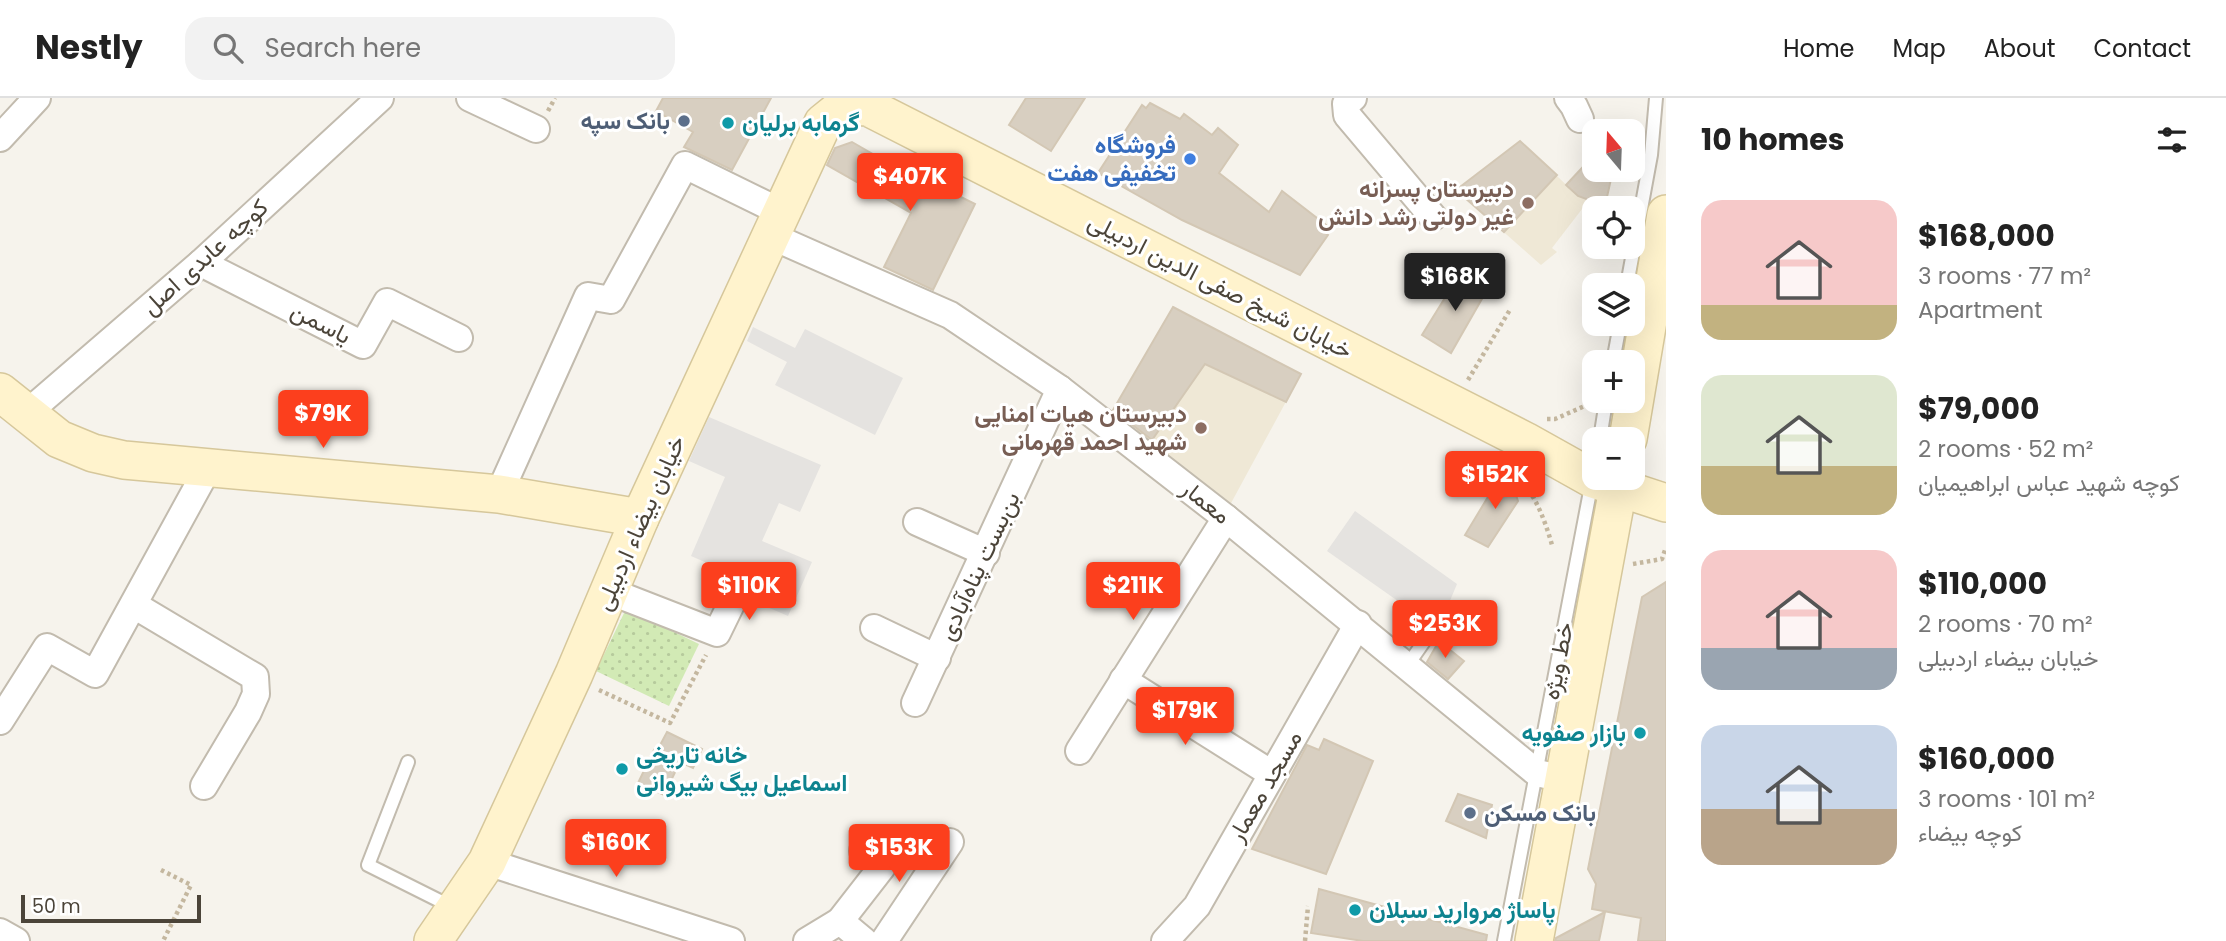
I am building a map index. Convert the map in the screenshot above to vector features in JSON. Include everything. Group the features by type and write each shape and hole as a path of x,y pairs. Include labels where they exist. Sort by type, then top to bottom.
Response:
{"main road":[{"name":"خیابان بیضاء اردبیلی","path":"433,941 487,862 572,678 640,518 823,123 836,102"},
{"name":"خیابان شیخ صفی الدین اردبیلی","path":"836,102 867,107 1525,441 1582,476"},
{"path":"1621,427 1666,220"},
{"path":"14,402 59,439 93,453 124,460 499,494 640,518"},
{"path":"1534,941 1550,776 1604,490"},
{"path":"1606,490 1666,530"},
{"path":"1608,490 1666,503"}],"street":[{"path":"0,138 37,98"},
{"name":"کوچه عابدی اصل","path":"14,402 201,263 380,98"},
{"path":"470,98 536,129"},
{"path":"1353,98 1346,104 1347,115 1433,217"},
{"name":"معمار","path":"499,494 588,296 611,300 685,165 776,224 950,315 1060,389 1226,518 1407,666 1550,776"},
{"name":"یاسمن","path":"201,263 363,345 387,302 459,338"},
{"name":"بن‌بست پناه‌آبادی","path":"915,703 1060,389"},
{"path":"0,721 47,647 95,674 208,468"},
{"path":"1079,751 1226,518"},
{"path":"917,522 986,553"},
{"path":"609,591 717,633 738,590"},
{"path":"134,605 255,677 256,694 248,712 204,786"},
{"name":"مسجد معمار","path":"1165,941 1197,906 1358,624"},
{"path":"874,628 937,658"},
{"path":"1124,680 1272,774"},
{"path":"884,941 950,842"},
{"path":"807,941 841,921 882,867 863,851"},
{"path":"487,862 731,941"},
{"path":"841,921 864,941"},
{"path":"0,932 16,941"}],"lane":[{"path":"1629,273 1651,155 1656,98"},
{"path":"1639,427 1666,266"},
{"path":"1407,666 1432,630"},
{"path":"408,762 368,865 455,908"},
{"path":"1504,941 1550,776"}],"path":[{"path":"1453,404 1511,308"},
{"path":"1537,419 1555,419 1582,407"},
{"path":"1510,469 1522,479 1533,497 1552,545"},
{"path":"1625,565 1662,559 1666,547"},
{"path":"572,678 670,723 717,633"},
{"path":"161,870 191,885 163,941"},
{"path":"1305,941 1308,906"}],"shaded area":[{"name":"دبیرستان پسرانه غیر دولتی رشد دانش","path":"1520,141 1582,197 1582,209 1552,248 1557,252 1541,265 1456,190"},
{"name":"دبیرستان هیات امنایی شهید احمد قهرمانی","path":"1206,324 1301,374 1230,505 1111,412 1160,331 1192,349"},
{"path":"753,327 795,348 805,329 903,378 875,435 775,385 787,362 747,341"},
{"path":"709,417 821,465 800,512 779,503 762,541 812,562 788,616 749,599 755,584 691,556 725,477 689,461"},
{"path":"1355,511 1457,584 1449,603 1458,610 1440,638 1405,606 1327,551"}],"green space":[{"path":"626,609 699,644 669,706 596,671"}],"building":[{"name":"گرمابه برلیان","path":"663,98 771,98 732,170 684,147 693,132 656,111"},
{"path":"1026,98 1085,98 1051,151 1009,125"},
{"path":"1150,103 1180,119 1184,114 1212,135 1218,128 1238,145 1219,173 1269,212 1282,191 1326,225 1322,230 1328,235 1300,275 1182,220 1098,173 1142,105 1146,108"},
{"path":"1520,141 1557,175 1504,232 1456,190"},
{"path":"852,142 925,184 927,180 975,204 933,290 884,267 911,213 827,165 835,148"},
{"path":"1582,168 1582,182 1610,182 1607,196 1582,197 1566,185"},
{"path":"1461,272 1487,290 1451,353 1422,335"},
{"path":"1173,307 1301,374 1286,402 1205,364 1152,440 1113,410"},
{"path":"1503,472 1521,482 1515,492 1518,501 1488,547 1465,535"},
{"name":"بازار صفویه","path":"1666,582 1666,941 1638,941 1641,918 1592,909 1596,884 1588,869 1642,597"},
{"path":"1439,641 1464,661 1448,679 1427,662"},
{"path":"667,732 702,749 693,768 680,762 664,795 638,783 655,748 658,749"},
{"path":"1324,739 1373,761 1326,874 1252,849 1307,745 1319,750"},
{"name":"بانک مسکن","path":"1458,794 1492,805 1486,838 1446,821"},
{"name":"پاساژ مروارید سبلان","path":"1319,889 1487,935 1486,941 1363,941 1311,933"},
{"path":"1605,912 1599,941 1555,941 1556,938"}],"place":[{"name":"بانک سپه","path":"684,121"},
{"name":"گرمابه برلیان","path":"728,123"},
{"name":"فروشگاه تخفیفی هفت","path":"1190,159"},
{"name":"دبیرستان پسرانه غیر دولتی رشد دانش","path":"1528,203"},
{"name":"دبیرستان هیات امنایی شهید احمد قهرمانی","path":"1201,428"},
{"name":"بازار صفویه","path":"1640,733"},
{"name":"خانه تاریخی اسماعیل بیگ شیروانی","path":"622,769"},
{"name":"بانک مسکن","path":"1470,813"},
{"name":"پاساژ مروارید سبلان","path":"1355,910"}]}
